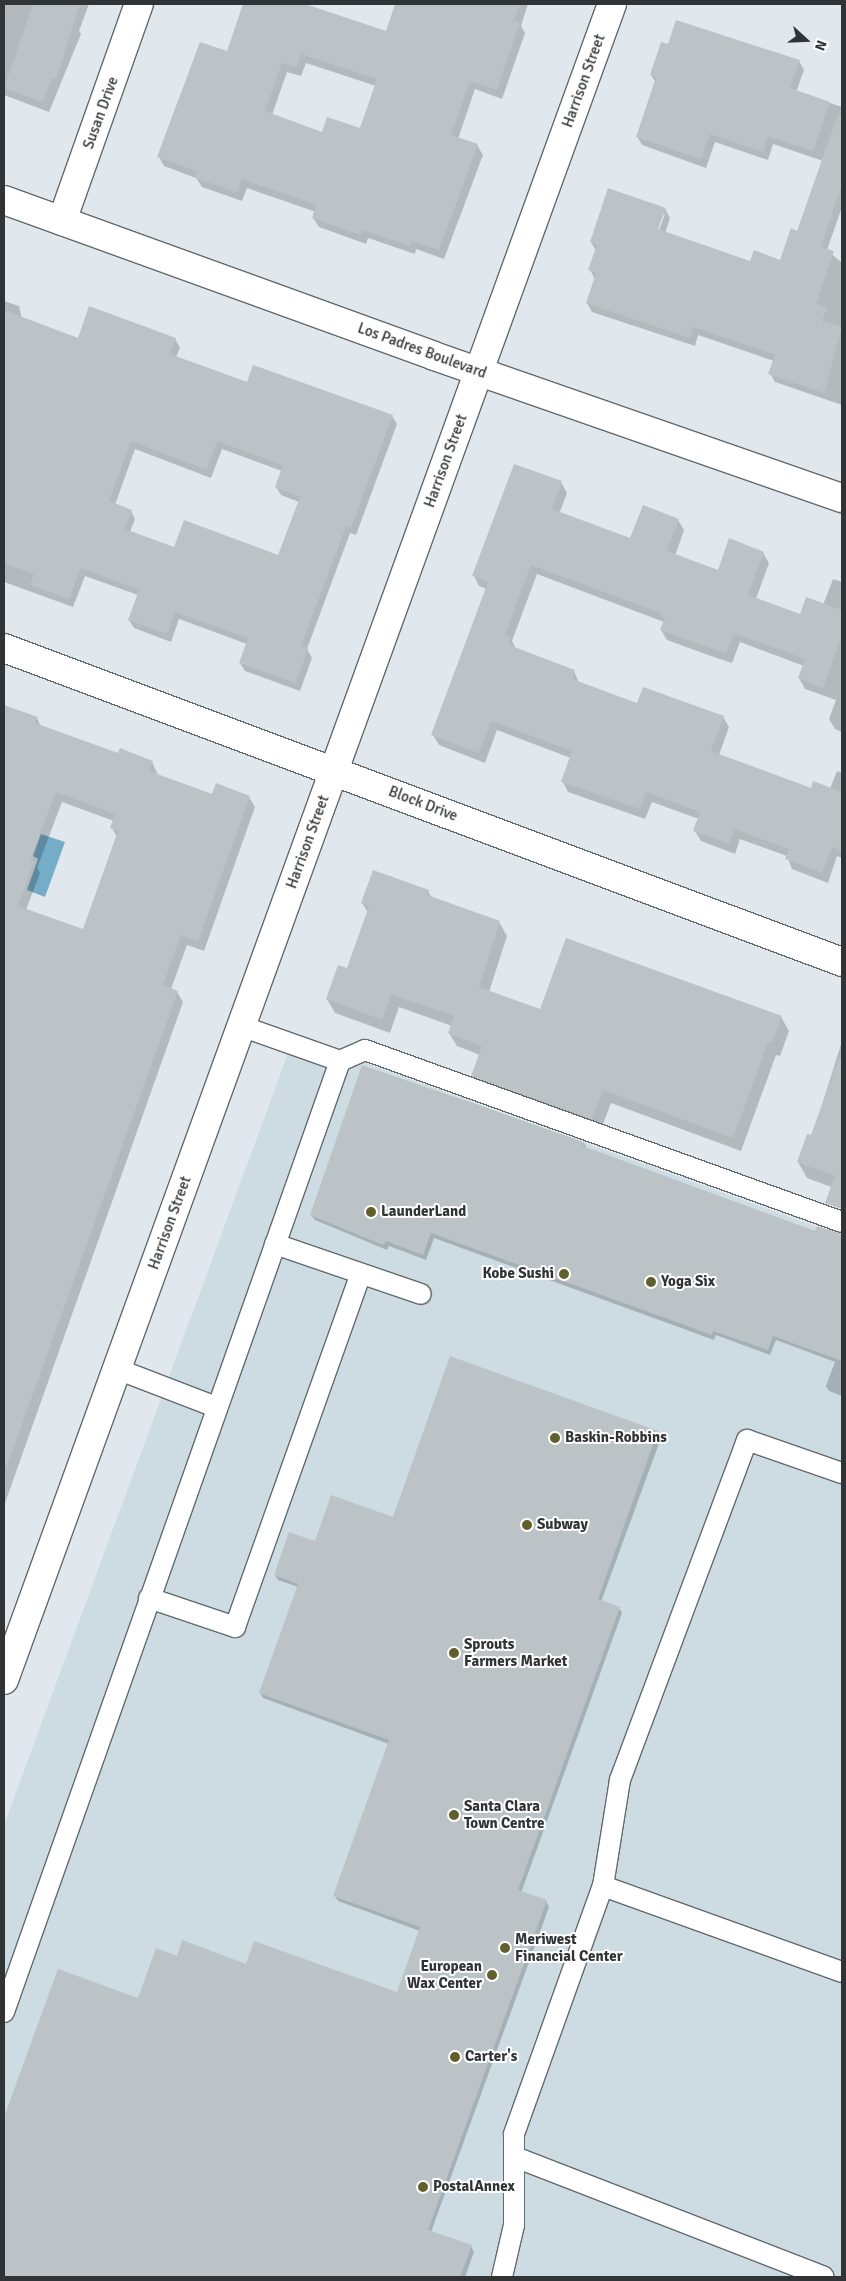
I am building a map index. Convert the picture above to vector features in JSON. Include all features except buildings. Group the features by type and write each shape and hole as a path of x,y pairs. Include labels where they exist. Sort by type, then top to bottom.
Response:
{"street":[{"name":"Susan Drive","path":"62,221 139,4"},
{"name":"Harrison Street","path":"4,1680 612,4"},
{"name":"Los Padres Boulevard","path":"4,200 478,372 842,498"},
{"name":"Block Drive","path":"4,648 842,962"}],"lane":[{"path":"242,1026 340,1061 365,1050 842,1222"},
{"path":"4,2012 216,1407 340,1061"},
{"path":"274,1244 421,1294"},
{"path":"149,1598 235,1627 361,1274"},
{"path":"117,1369 216,1407"},
{"path":"502,2277 514,2225 514,2134 602,1886 620,1780 746,1440 842,1473"},
{"path":"602,1886 842,1972"},
{"path":"515,2157 824,2277"}],"shaded area":[{"name":"Santa Clara Town Centre","path":"294,1037 842,1236 842,2277 4,2277 4,1825"}],"water":[{"path":"41,834 65,842 45,897 27,890 38,859 33,856"}],"place":[{"name":"LaunderLand","path":"371,1212"},
{"name":"Kobe Sushi","path":"564,1274"},
{"name":"Yoga Six","path":"651,1282"},
{"name":"Baskin-Robbins","path":"555,1438"},
{"name":"Subway","path":"527,1525"},
{"name":"Sprouts Farmers Market","path":"454,1653"},
{"name":"Santa Clara Town Centre","path":"454,1815"},
{"name":"Meriwest Financial Center","path":"505,1948"},
{"name":"European Wax Center","path":"492,1975"},
{"name":"Carter's","path":"455,2057"},
{"name":"PostalAnnex","path":"423,2187"}]}
